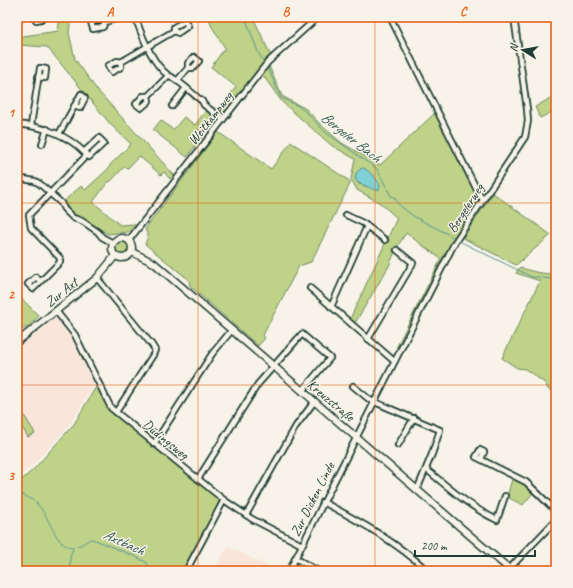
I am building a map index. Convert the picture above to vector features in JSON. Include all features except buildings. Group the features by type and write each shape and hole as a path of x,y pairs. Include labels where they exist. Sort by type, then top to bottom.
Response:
{"street":[{"path":"35,17 36,20 41,19 41,17"},
{"path":"105,22 122,17"},
{"path":"135,17 149,52 168,76 186,88 223,119"},
{"name":"Weitkampweg","path":"129,240 268,62 318,17"},
{"path":"390,17 480,196 484,199"},
{"name":"Bergelerweg","path":"356,437 455,242 524,139 527,130 527,109 514,17"},
{"path":"121,62 174,31"},
{"path":"177,81 188,68"},
{"path":"148,96 168,76"},
{"path":"31,125 38,77"},
{"path":"172,106 186,88"},
{"path":"59,134 74,106"},
{"path":"17,124 31,125 59,134 71,141 86,154 29,215 31,228 60,258 60,262 40,281"},
{"path":"42,144 47,129"},
{"path":"17,178 35,181 51,193 73,218 98,232 102,237 113,242"},
{"path":"346,215 367,226 384,240"},
{"path":"331,307 367,226"},
{"path":"118,238 126,238 129,240 132,246 132,252 129,256 124,258 115,256 111,248 113,242 118,238"},
{"path":"368,339 413,263 397,250"},
{"name":"Kreuzstraße","path":"132,252 154,263 231,331 510,570"},
{"name":"Zur Axt","path":"17,341 97,278 115,256"},
{"path":"97,278 155,350 116,412"},
{"path":"310,288 394,362"},
{"name":"Düdingsweg","path":"56,310 75,335 86,354 109,405 116,412 224,500 246,515 302,545"},
{"path":"154,444 212,354 231,331"},
{"path":"198,479 249,397 302,334 330,358 302,391"},
{"path":"353,386 370,400 440,430 417,490"},
{"path":"246,515 296,426 314,402"},
{"path":"398,445 414,418"},
{"name":"Zur Dicken Linde","path":"289,571 356,437"},
{"path":"480,459 526,482 556,511"},
{"path":"426,469 480,512 497,520 505,496"},
{"path":"186,571 224,500"},
{"path":"323,502 376,531 411,555 428,571"},
{"path":"510,570 556,520"},
{"path":"295,558 318,571"}],"shaded area":[{"path":"58,316 70,332 84,358 84,363 93,383 71,423 31,467 17,475 17,348"},
{"path":"228,546 277,571 214,571"}],"green space":[{"path":"60,17 71,17 69,33 75,59 97,90 174,175 170,179 164,172 161,175 139,156 128,168 124,167 111,181 108,182 93,202 120,225 135,224 135,226 128,232 108,234 73,213 63,202 81,186 85,190 108,169 131,144 111,125 47,47 17,45 17,37 58,31"},
{"path":"209,17 253,17 271,56 256,72 226,112 218,110 236,87 211,67 225,48 211,25"},
{"path":"269,66 282,96 306,109 321,125 342,143 380,165 436,112 480,200 453,241 400,345 396,348 441,259 406,233 397,247 389,266 355,323 350,319 397,218 380,203 357,190 351,179 355,159 331,145 282,102 262,74","holes":["360,169 366,169 378,181 368,187 359,184 355,178"]},
{"path":"556,95 556,110 540,118 535,107"},
{"path":"206,110 216,119 187,157 153,130 161,120 173,130 184,117 195,125"},
{"path":"218,132 271,169 291,142 351,182 311,262 299,266 263,335 265,338 258,346 190,286 189,280 145,244 148,236 145,229"},
{"path":"493,193 551,235 516,265 463,238"},
{"path":"119,240 125,240 130,245 128,254 125,256 119,256 114,251 114,245"},
{"path":"520,267 547,274 556,274 556,393 548,389 545,383 525,369 517,368 502,358 540,281 516,273"},
{"path":"17,294 39,316 32,324 21,330 17,330"},
{"path":"97,385 109,410 221,501 189,569 193,571 17,571 17,479 20,481 33,470 74,424"},
{"path":"20,409 35,433 28,437 17,419 17,411"},
{"path":"512,479 524,485 533,493 523,505 507,497"}],"water":[{"path":"363,168 377,180 380,185 379,190 375,190 357,182 357,172"}],"waterway":[{"name":"Bergeler Bach","path":"245,17 258,52 265,64"},
{"name":"Bergeler Bach","path":"267,66 281,98 298,106 307,113 325,132 377,169 391,196 395,198 398,204 413,216 455,238"},
{"name":"Bergeler Bach","path":"459,241 532,277 540,277"},
{"name":"Bergeler Bach","path":"542,278 551,279"},
{"name":"Axtbach","path":"17,492 31,499 38,505 58,538 64,544 70,547 79,545 90,539 95,540 146,562 152,571"},
{"path":"70,571 70,558 73,548"}]}
